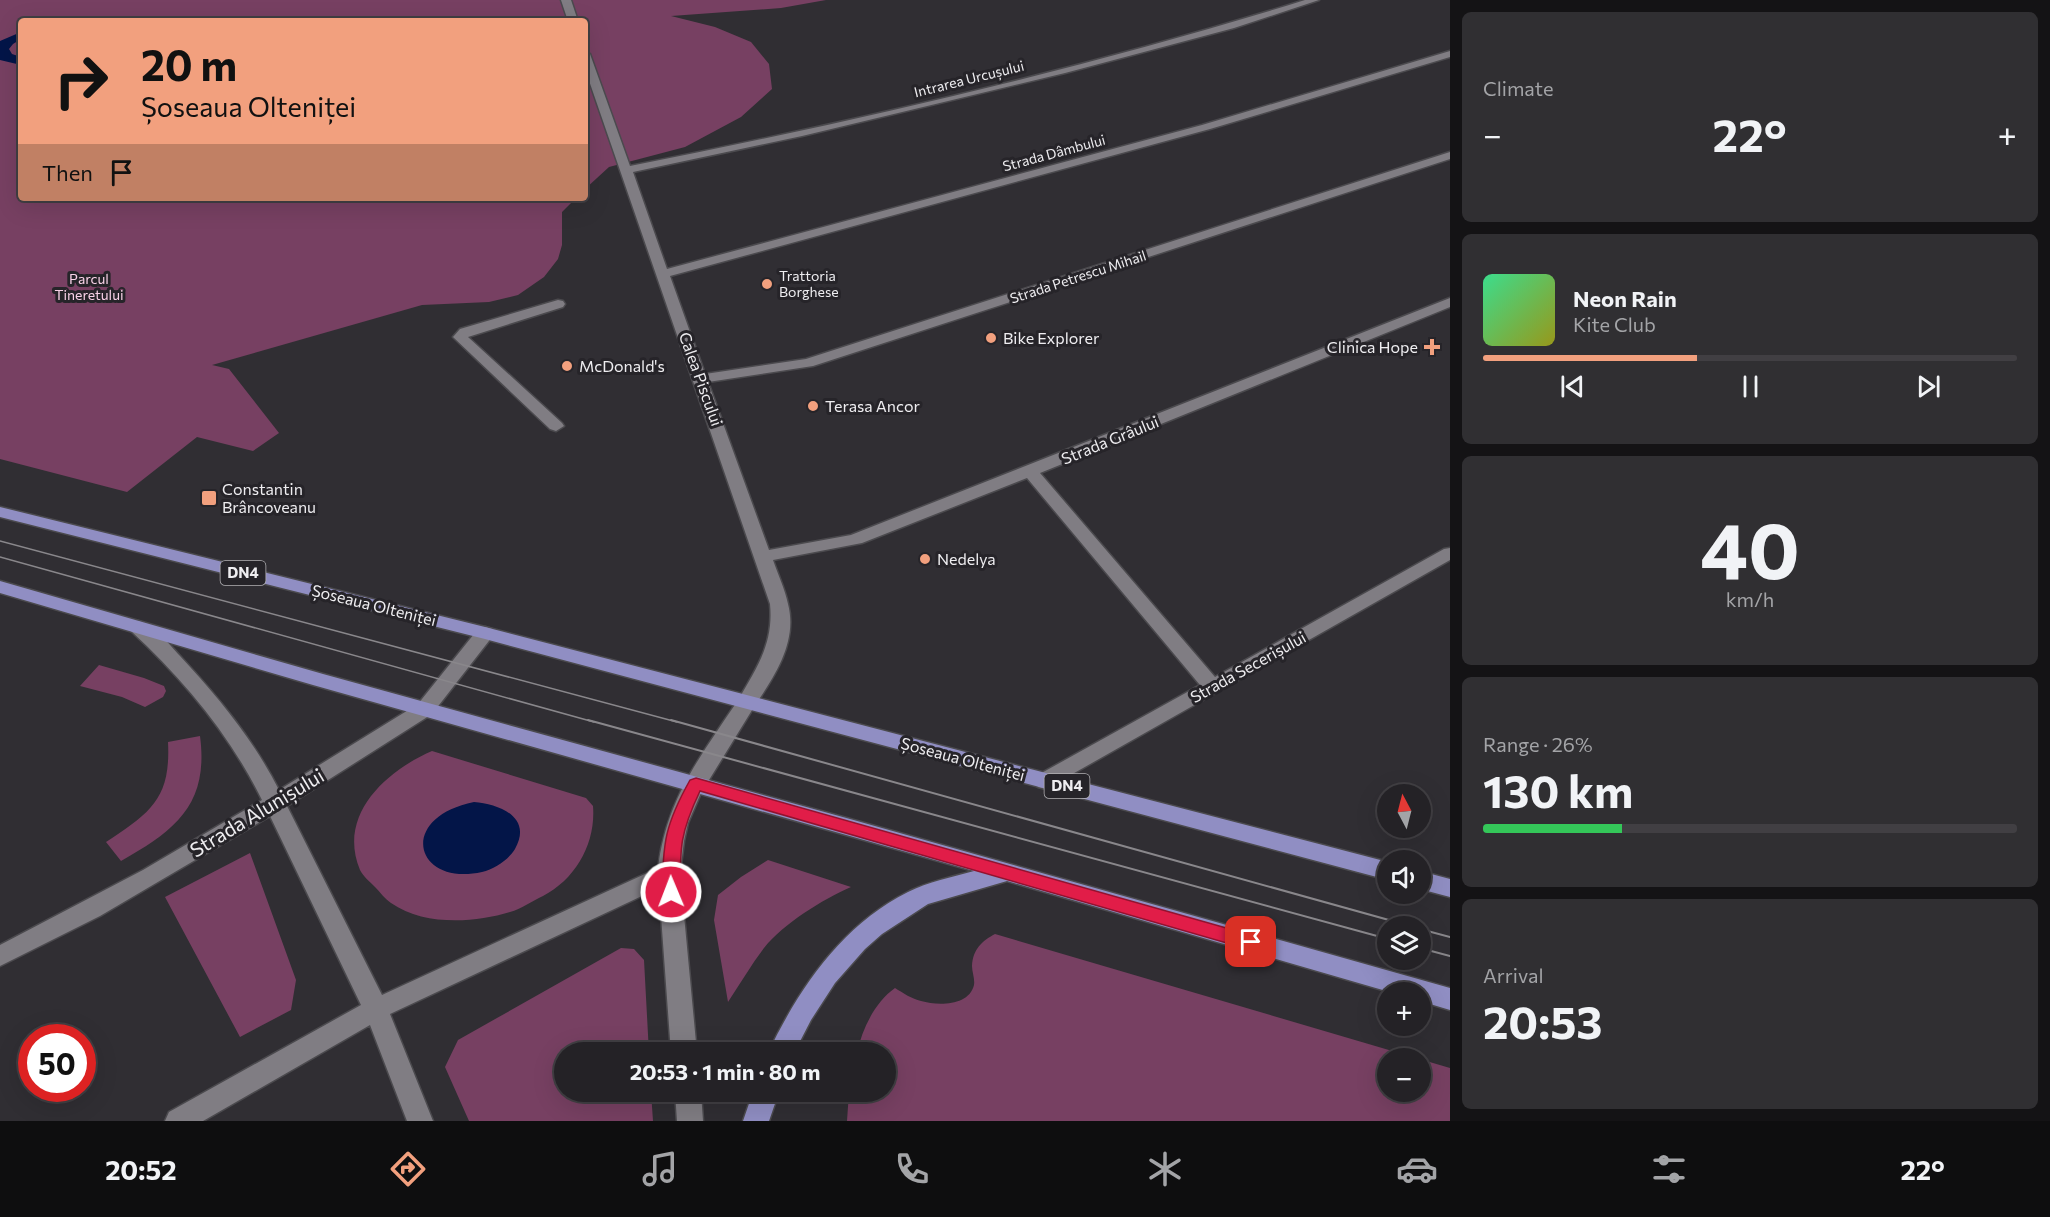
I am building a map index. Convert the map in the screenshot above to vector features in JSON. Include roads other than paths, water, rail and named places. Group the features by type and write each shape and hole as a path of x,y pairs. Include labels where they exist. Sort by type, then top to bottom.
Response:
{"main road":[{"name":"Șoseaua Olteniței","path":"0,512 485,633 1377,868"},
{"path":"0,587 1450,999"},
{"path":"787,1042 814,990 842,955 876,925 918,898 1008,872"},
{"path":"1431,883 1450,888"},
{"path":"756,1121 763,1102"}],"street":[{"path":"566,0 572,18"},
{"name":"Intrarea Urcușului","path":"626,171 796,134 1072,69 1229,28 1314,0"},
{"name":"Strada Dâmbului","path":"663,274 1206,128 1450,54"},
{"name":"Calea Piscului","path":"588,62 764,556 783,621 775,657 747,702"},
{"name":"Strada Petrescu Mihail","path":"700,379 808,363 1450,155"},
{"name":"Strada Grâului","path":"764,556 812,549 856,539 1030,472 1450,302"},
{"path":"556,426 460,336 465,332 558,304"},
{"path":"1030,472 1213,687"},
{"name":"Strada Secerișului","path":"1046,780 1450,553"},
{"path":"138,627 164,651 212,704 240,742 275,802 376,1009 420,1121"},
{"name":"Strada Alunișului","path":"0,956 93,909 275,802 425,709 485,633"},
{"path":"683,1042 669,873 671,847 677,821 696,784 747,702"},
{"path":"178,1121 376,1009 669,873"},
{"path":"689,1102 690,1121"}],"tram line":[{"path":"0,541 677,722"},
{"path":"0,557 594,722"},
{"path":"588,720 1377,936"},
{"path":"671,720 1377,917"},
{"path":"1431,932 1450,937"},
{"path":"1431,951 1450,956"}],"place":[{"name":"Trattoria Borghese","path":"767,284"},
{"name":"Bike Explorer","path":"991,338"},
{"name":"Clinica Hope","path":"1432,347"},
{"name":"McDonald's","path":"567,366"},
{"name":"Terasa Ancor","path":"813,406"},
{"name":"Constantin Brâncoveanu","path":"209,498"},
{"name":"Nedelya","path":"925,559"}],"park label":[{"name":"Parcul Tineretului","path":"89,288"}]}
